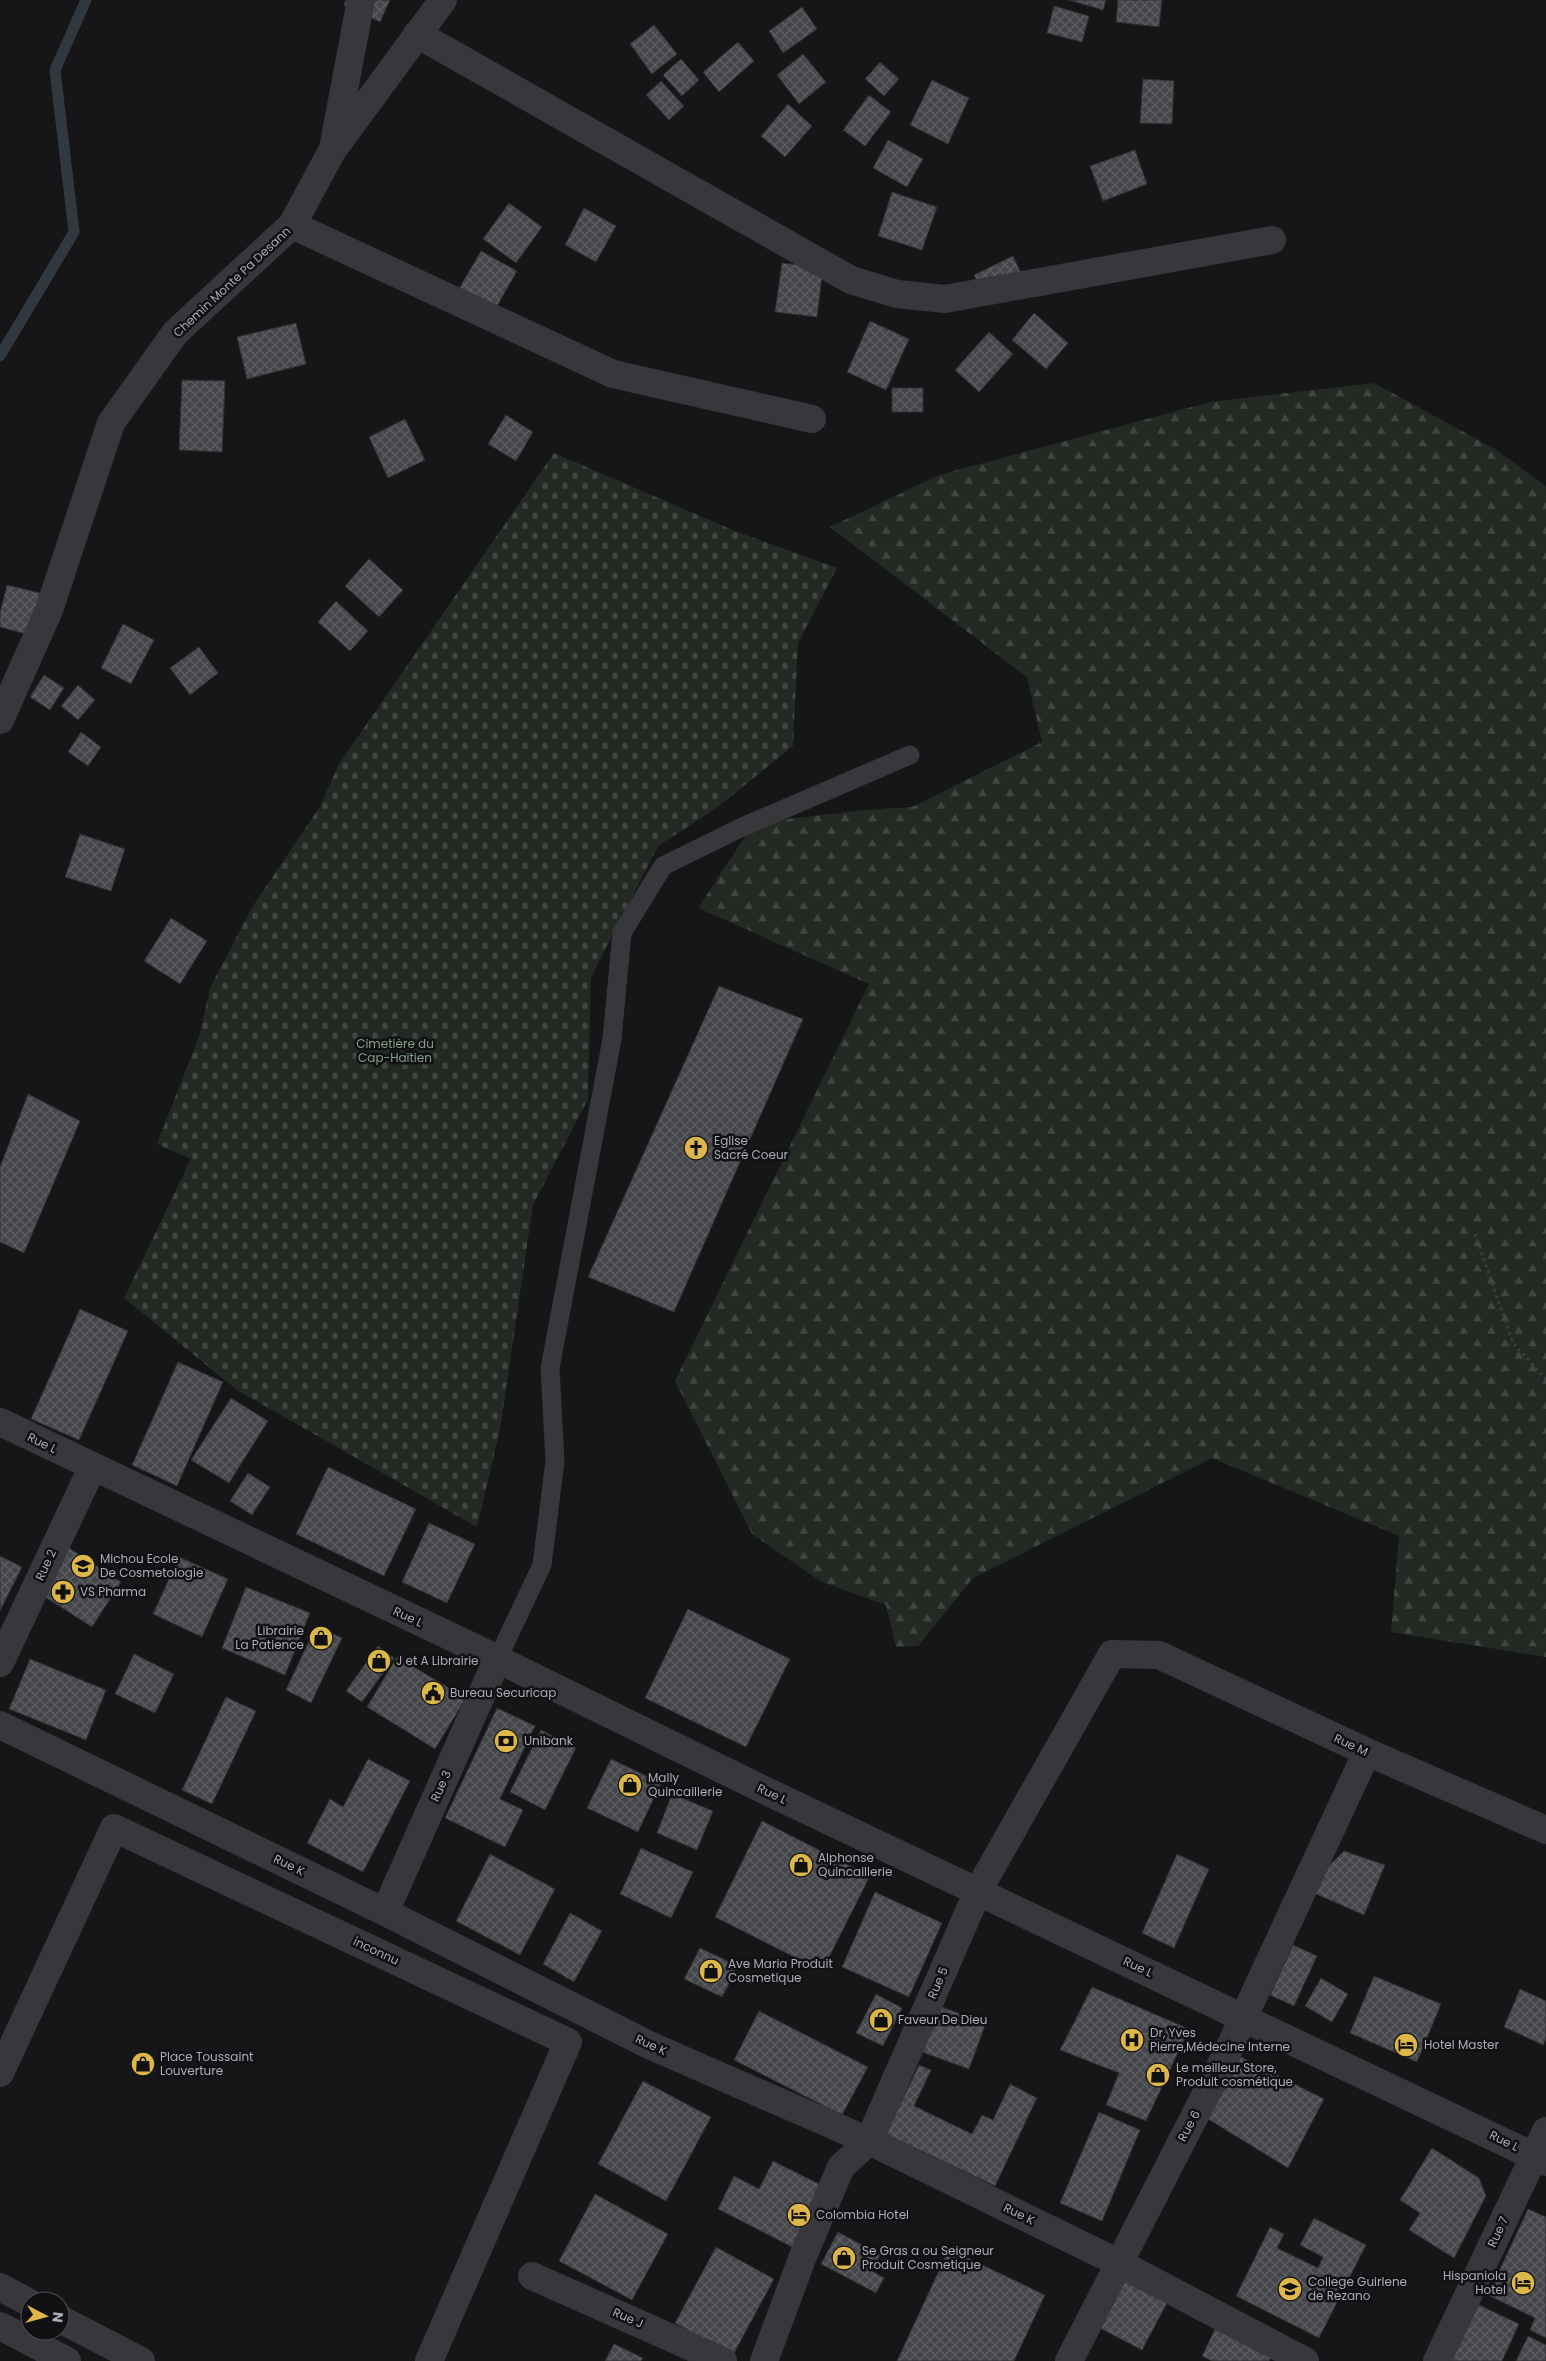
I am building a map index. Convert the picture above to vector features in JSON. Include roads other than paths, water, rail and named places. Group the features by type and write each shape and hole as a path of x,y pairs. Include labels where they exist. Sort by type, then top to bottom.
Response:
{"street":[{"path":"332,150 361,0"},
{"name":"Chemin Monte Pa Desann","path":"0,720 49,610 111,423 175,333 292,225 332,150 443,0"},
{"path":"418,34 851,280 897,294 946,299 1272,240"},
{"path":"292,225 613,374 812,419"},
{"name":"Rue L","path":"0,1422 92,1468 1540,2159"},
{"name":"Rue 2","path":"0,1663 92,1468"},
{"name":"Rue 5","path":"764,2361 803,2256 841,2167 869,2141 978,1891 1112,1654 1159,1655"},
{"name":"Rue M","path":"1159,1655 1366,1752 1546,1830"},
{"name":"Rue 3","path":"385,1912 497,1660"},
{"name":"Rue K","path":"0,1725 385,1912 649,2045 869,2141 1117,2262 1305,2361"},
{"name":"Rue 6","path":"1068,2361 1117,2262 1227,2053 1366,1752"},
{"name":"inconnu","path":"0,2073 114,1828 568,2042 429,2361"},
{"name":"Rue 7","path":"1437,2361 1540,2159 1546,2131"},
{"name":"Rue J","path":"532,2276 723,2361"},
{"path":"0,2287 20,2298"},
{"path":"70,2324 141,2361"},
{"path":"0,2326 68,2361"}],"lane":[{"path":"497,1660 542,1565 555,1461 550,1368 612,1039 622,933 663,866 740,828 910,754"}],"waterway":[{"path":"0,356 74,232 55,70 86,0"}],"place":[{"name":"Eglise Sacré Coeur","path":"696,1148"},
{"name":"Michou Ecole De Cosmetologie","path":"83,1566"},
{"name":"VS Pharma","path":"63,1592"},
{"name":"Librairie La Patience","path":"321,1638"},
{"name":"J et A Librairie","path":"379,1661"},
{"name":"Bureau Securicap","path":"433,1693"},
{"name":"Unibank","path":"506,1741"},
{"name":"Mally Quincaillerie","path":"630,1785"},
{"name":"Alphonse Quincaillerie","path":"801,1865"},
{"name":"Ave Maria Produit Cosmetique","path":"711,1971"},
{"name":"Faveur De Dieu","path":"881,2020"},
{"name":"Dr, Yves Pierre,Médecine Interne","path":"1132,2040"},
{"name":"Hotel Master","path":"1406,2045"},
{"name":"Place Toussaint Louverture","path":"143,2064"},
{"name":"Le meilleur Store, Produit cosmétique","path":"1158,2075"},
{"name":"Colombia Hotel","path":"799,2215"},
{"name":"Se Gras a ou Seigneur Produit Cosmetique","path":"844,2258"},
{"name":"Hispaniola Hotel","path":"1523,2283"},
{"name":"College Guirlene de Rezano","path":"1290,2289"}],"park label":[{"name":"Cimetière du Cap-Haïtien","path":"395,1051"}]}
